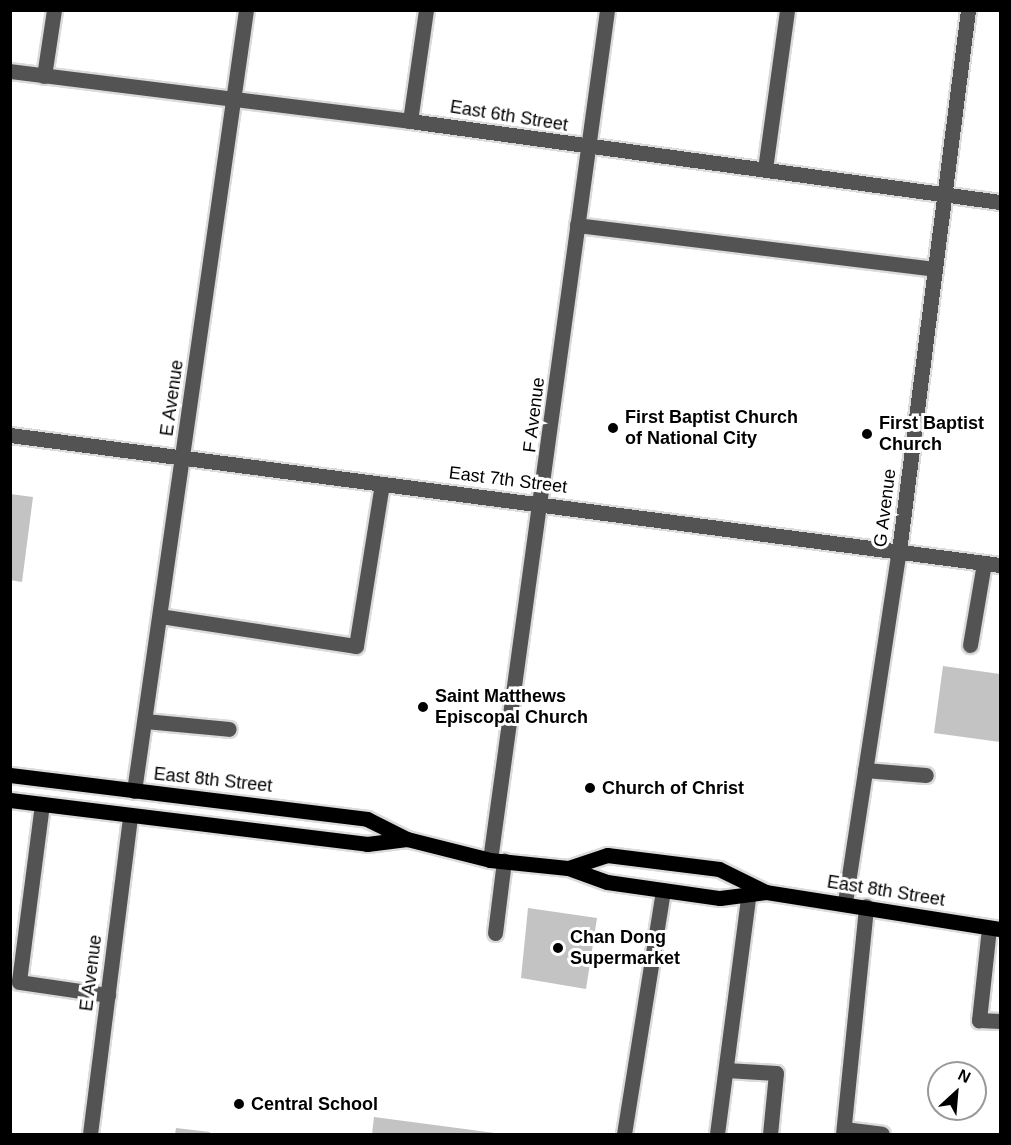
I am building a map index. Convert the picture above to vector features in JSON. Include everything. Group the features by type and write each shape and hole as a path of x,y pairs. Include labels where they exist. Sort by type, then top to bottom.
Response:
{"main road":[{"name":"East 8th Street","path":"10,775 367,819 406,839 497,860 568,868 606,882 720,898 748,897 766,892"},
{"name":"East 8th Street","path":"10,800 368,844 406,839"},
{"name":"East 8th Street","path":"568,868 607,855 719,869 766,892 866,906 995,929"}],"street":[{"path":"44,76 54,10"},
{"name":"E Avenue","path":"134,791 235,101 246,10"},
{"path":"410,121 426,10"},
{"name":"F Avenue","path":"495,933 497,860 587,147 607,10"},
{"path":"765,169 787,10"},
{"name":"G Avenue","path":"845,903 899,551 942,195 968,10"},
{"name":"East 6th Street","path":"10,71 235,101 410,121 1000,202"},
{"path":"578,225 933,270"},
{"name":"East 7th Street","path":"10,435 182,459 542,503 1000,565"},
{"path":"160,616 356,646 382,484"},
{"path":"970,645 984,562"},
{"path":"145,721 229,729"},
{"path":"866,770 926,775"},
{"path":"42,804 19,982 108,995"},
{"name":"E Avenue","path":"90,1134 130,816"},
{"path":"624,1134 663,890"},
{"path":"717,1134 748,897"},
{"path":"866,906 844,1132 882,1134"},
{"path":"995,929 979,1020 1000,1020"},
{"path":"726,1070 776,1073 770,1134"}],"building":[{"path":"10,494 33,497 22,582 10,580"},
{"path":"943,666 1000,674 1000,742 934,733"},
{"name":"Chan Dong Supermarket","path":"528,908 597,918 586,989 521,978"},
{"path":"374,1117 495,1133 372,1134"},
{"path":"176,1128 210,1132 209,1134 175,1134"}],"place":[{"name":"First Baptist Church of National City","path":"613,428"},
{"name":"First Baptist Church","path":"867,434"},
{"name":"Saint Matthews Episcopal Church","path":"423,707"},
{"name":"Church of Christ","path":"590,788"},
{"name":"Chan Dong Supermarket","path":"558,948"},
{"name":"Central School","path":"239,1104"}]}
